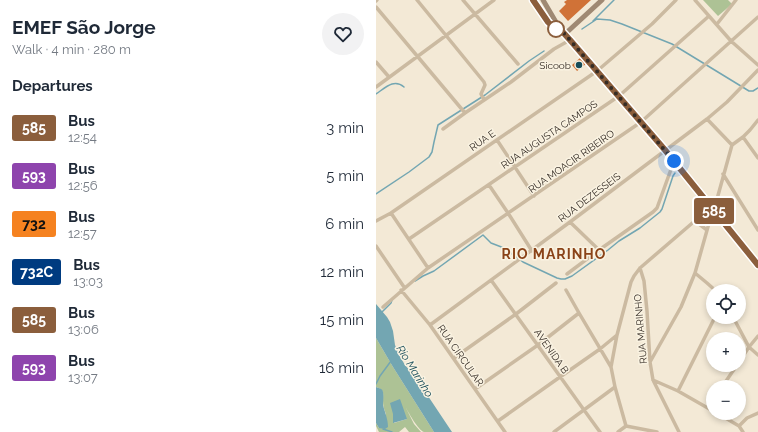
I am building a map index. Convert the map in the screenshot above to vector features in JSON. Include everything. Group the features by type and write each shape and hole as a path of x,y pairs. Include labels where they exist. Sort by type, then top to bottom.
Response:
{"main road":[{"path":"533,0 548,22 554,28 560,29"},
{"path":"543,0 560,29 665,150 758,265"},
{"path":"567,37 602,0"}],"street":[{"path":"417,0 484,82 485,85 481,92 483,98"},
{"path":"463,0 518,64"},
{"path":"376,87 494,0"},
{"name":"RUA E","path":"376,221 391,213 597,71 652,24 676,0"},
{"path":"695,0 731,41 758,65"},
{"path":"717,24 736,0"},
{"path":"376,7 464,111"},
{"name":"RUA AUGUSTA CAMPOS","path":"409,239 619,96 709,16"},
{"name":"RUA MOACIR RIBEIRO","path":"383,307 428,268 641,122 758,17"},
{"path":"443,129 464,111 511,82 567,37"},
{"path":"376,62 389,77"},
{"name":"RUA DEZESSEIS","path":"430,325 532,251 707,118 727,102 758,70"},
{"path":"707,118 732,145"},
{"path":"650,362 681,307 695,273 712,208 717,199 732,145 743,137 758,120"},
{"path":"743,137 758,158"},
{"path":"497,140 534,196"},
{"path":"567,274 657,208 674,161"},
{"path":"723,174 758,230"},
{"path":"489,185 532,251"},
{"path":"611,367 617,335 631,282 634,276 640,268 712,208"},
{"path":"391,213 428,268"},
{"path":"695,221 707,230"},
{"path":"570,222 599,250"},
{"name":"RUA CIRCULAR","path":"376,246 403,291 454,358 505,432"},
{"name":"RUA MARINHO","path":"640,268 644,281 650,362 653,380 679,432"},
{"path":"695,273 709,284"},
{"name":"AVENIDA B","path":"491,280 600,432"},
{"path":"454,358 516,314 556,283"},
{"path":"566,290 611,367 626,426"},
{"path":"475,389 538,345 579,313"},
{"path":"678,391 712,324"},
{"path":"737,324 749,347 758,355"},
{"path":"498,421 600,349 617,335"},
{"path":"746,352 758,336"},
{"path":"653,380 678,391 706,406"},
{"path":"554,432 615,387"},
{"path":"738,426 747,418 758,413"},
{"path":"728,420 738,426 743,432"},
{"path":"618,432 626,426 657,432"}],"green space":[{"path":"703,0 728,0 732,4 718,16"},
{"path":"376,338 434,432 422,431 406,408 414,424 421,432 409,432 405,427 399,432 379,432 376,423 379,428 386,414 383,406 383,392 381,389 376,387","holes":["393,414 407,419 394,423"]}],"water":[{"path":"376,304 390,322 395,345 399,355 452,432 434,432 393,367 376,338"},
{"path":"376,387 383,391 383,405 388,424 388,427 385,429 379,428 376,423"},
{"path":"400,399 407,419 393,423 393,414 390,403"}],"building":[{"path":"567,0 591,0 568,21 559,11 566,4 564,2"},
{"name":"Sicoob","path":"580,58 586,64 577,71 572,65"}],"waterway":[{"path":"593,21 614,0"},
{"path":"582,29 597,19 610,20 622,24 672,44 749,91 753,91 758,88"},
{"path":"376,194 429,157 432,152 438,125 485,95 544,51"},
{"path":"376,94 393,84 397,83 404,87"},
{"path":"415,281 434,271 483,235 491,243 504,248 523,262 557,278 565,279 572,276 660,212 675,173"},
{"path":"382,312 392,300"},
{"path":"376,384 391,361"},
{"path":"383,429 392,432"}],"bus line":[{"name":"585","path":"533,0 548,22 554,28 560,29 565,34 665,150 758,265"}],"place":[{"name":"Sicoob","path":"579,65"}],"district":[{"name":"RIO MARINHO","path":"554,254"}],"route":[{"path":"556,29 554,28 560,29 565,34 674,161"}],"water label":[{"name":"Rio Marinho","path":"415,371"}]}
